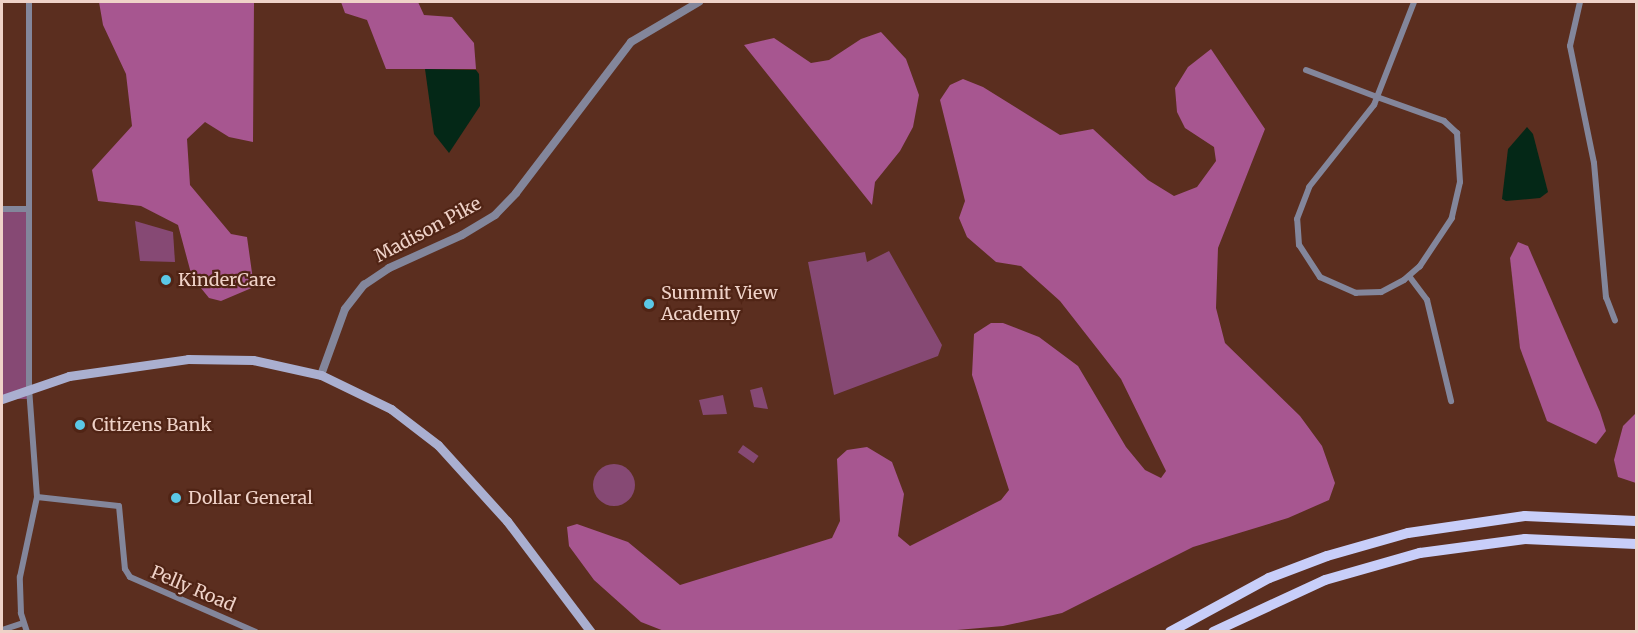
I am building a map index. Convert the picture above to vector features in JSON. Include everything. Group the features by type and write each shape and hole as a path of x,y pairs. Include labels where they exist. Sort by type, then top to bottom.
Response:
{"main road":[{"path":"2,399 29,388 99,370 188,359 253,360 321,375 391,410 445,452 507,521 591,632"},
{"path":"1170,632 1269,578 1327,556 1408,533 1525,516 1636,521"},
{"path":"1213,632 1325,580 1420,553 1526,539 1636,544"}],"street":[{"path":"27,632 23,623 20,577 37,497 29,388 29,2"},
{"name":"Madison Pike","path":"321,375 345,309 364,285 389,268 462,236 495,214 516,193 631,42 699,2"},
{"path":"1306,70 1377,97 1444,121 1457,134 1460,182 1452,218 1433,251 1409,276 1381,292 1343,290 1313,270 1297,235 1303,196 1363,123 1377,97 1414,2"},
{"path":"1580,2 1570,46 1594,163 1606,297 1616,320"},
{"path":"2,209 28,209"},
{"path":"1409,276 1426,300 1451,400"},
{"name":"Pelly Road","path":"37,497 119,506 125,569 130,577 256,632"},
{"path":"2,630 23,623"}],"shaded area":[{"path":"99,2 254,2 253,142 229,137 205,122 187,139 190,185 231,234 247,237 254,287 221,301 209,298 192,277 178,225 141,206 98,201 92,170 132,126 126,74 103,25"},
{"path":"341,2 418,2 424,15 452,17 474,43 476,69 386,69 367,20 345,13"},
{"path":"881,32 906,59 919,95 913,127 900,151 875,182 872,205 744,45 774,38 811,63 829,60 861,39"},
{"path":"1211,49 1265,129 1218,248 1216,308 1225,343 1300,416 1322,446 1335,483 1329,500 1288,518 1193,547 1062,613 1003,626 934,632 664,631 641,622 594,580 569,546 567,527 577,524 628,542 680,585 832,538 840,521 837,459 847,450 867,447 892,462 904,494 898,536 910,546 1001,500 1009,490 972,375 974,334 991,323 1003,323 1039,337 1078,366 1126,447 1145,470 1161,478 1166,471 1121,379 1060,301 1021,266 996,262 967,237 959,218 965,201 940,100 950,85 963,79 983,87 1060,135 1093,129 1148,180 1174,196 1197,187 1216,161 1214,147 1185,128 1177,112 1175,88 1188,67"},
{"path":"425,69 476,70 479,74 480,106 449,153 434,134"},
{"path":"1527,127 1533,134 1548,192 1540,198 1506,201 1502,199 1508,149"},
{"path":"2,209 28,209 28,399 2,399"},
{"path":"135,221 173,232 175,262 140,261"},
{"path":"1518,242 1528,246 1600,412 1606,431 1596,444 1547,421 1520,348 1510,258"},
{"path":"889,251 942,345 938,356 834,395 808,262 865,252 867,262"},
{"path":"762,387 768,409 754,407 750,390"},
{"path":"723,395 727,414 703,415 699,400"},
{"path":"1636,413 1636,483 1618,477 1614,460 1623,426"},
{"path":"743,445 759,456 753,463 738,452"},
{"path":"614,464 629,470 635,485 629,500 614,506 599,500 593,485 599,470"}],"place":[{"name":"KinderCare","path":"166,280"},
{"name":"Summit View Academy","path":"649,304"},
{"name":"Citizens Bank","path":"80,425"},
{"name":"Dollar General","path":"176,498"}]}
